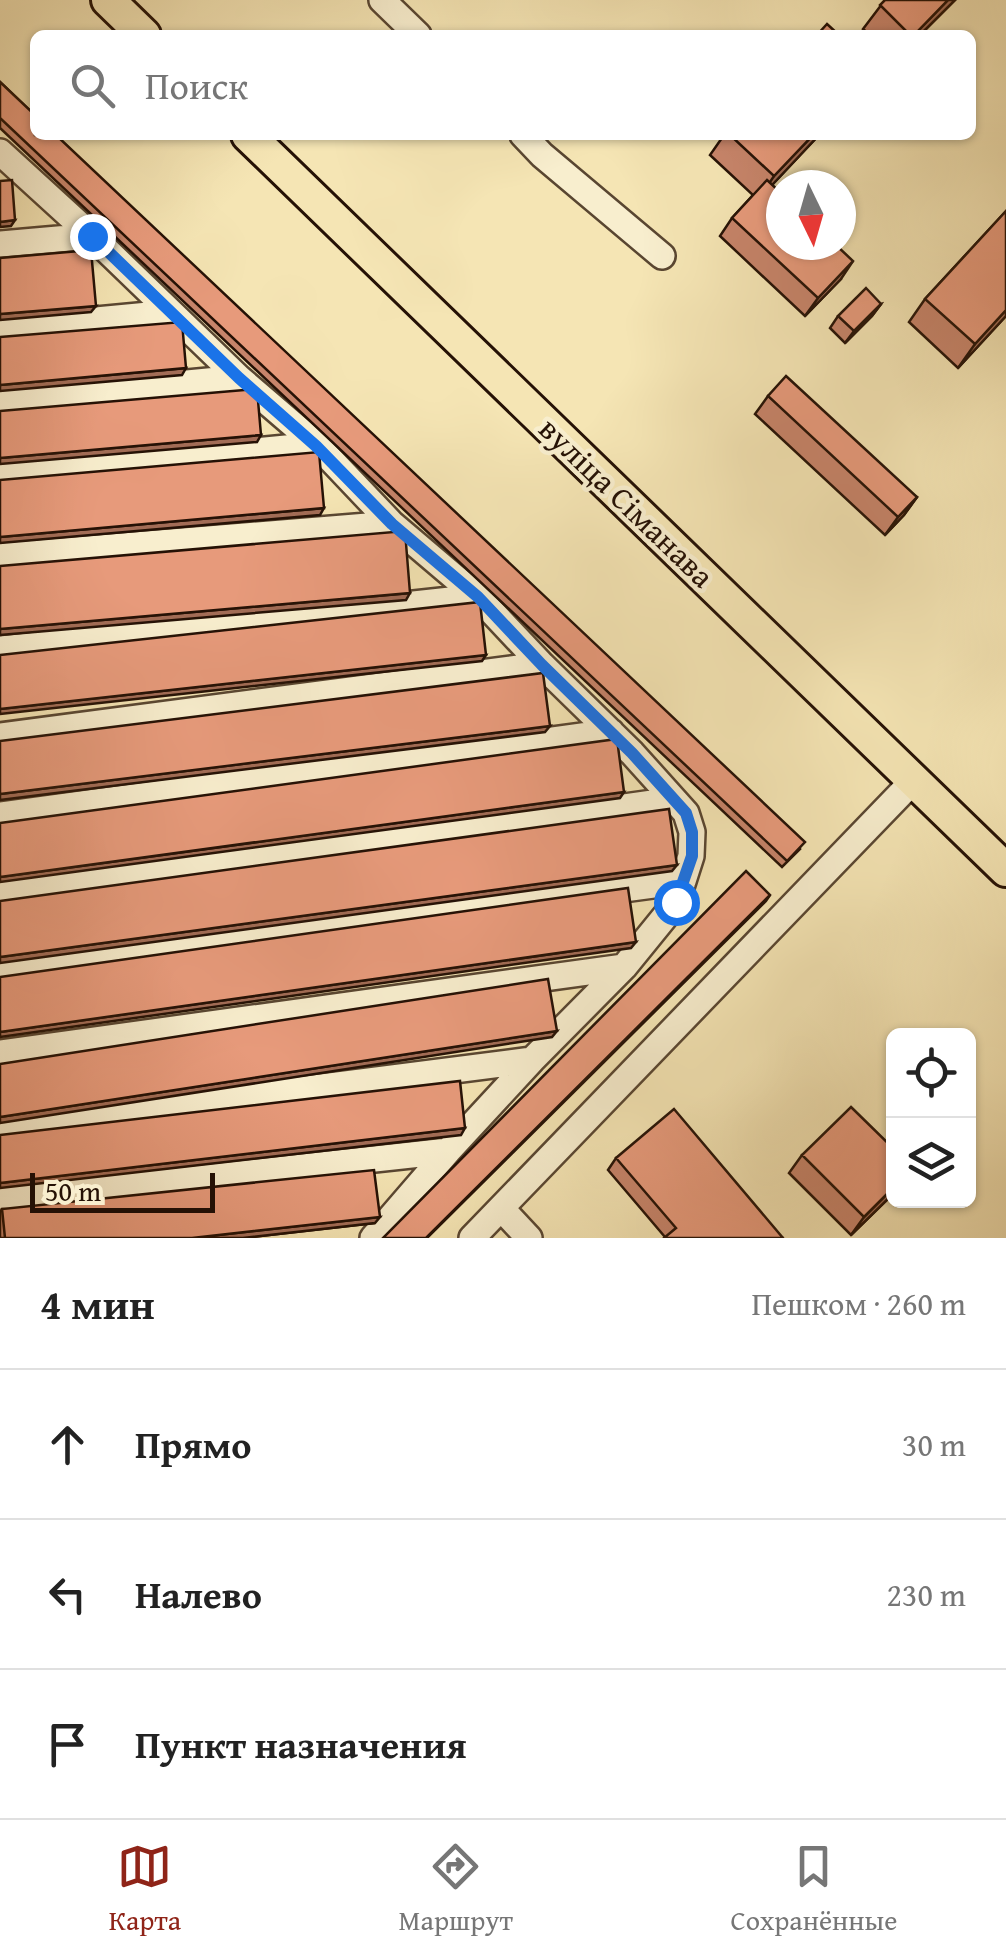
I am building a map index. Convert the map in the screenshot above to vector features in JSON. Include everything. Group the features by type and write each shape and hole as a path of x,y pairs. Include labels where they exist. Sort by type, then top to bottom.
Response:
{"main road":[{"path":"108,0 139,30"},
{"name":"вуліца Сіманава","path":"253,140 1006,870"}],"lane":[{"path":"382,0 413,30"},
{"path":"528,140 662,256"},
{"path":"6,164 92,236 239,378 316,446 392,524 478,597 686,813 692,832 692,856 676,902 624,967 532,1060 373,1238"},
{"path":"0,244 92,236"},
{"path":"0,330 170,313"},
{"path":"0,401 239,378"},
{"path":"0,475 316,446"},
{"path":"0,556 392,524"},
{"path":"0,650 478,597"},
{"path":"0,736 542,665"},
{"path":"0,814 611,732"},
{"path":"472,1238 914,780"},
{"path":"0,895 674,800"},
{"path":"0,973 683,881"},
{"path":"0,1052 624,967"},
{"path":"0,1128 532,1060"},
{"path":"0,1200 448,1152"},
{"path":"501,1208 529,1238"}],"building":[{"path":"885,0 948,0 919,30 905,30 880,5"},
{"path":"0,82 30,110 30,140 61,140 805,842 787,861 0,118"},
{"path":"735,140 808,140 780,170 768,170"},
{"path":"12,180 15,220 0,222 0,181"},
{"path":"766,181 766,250 732,218"},
{"path":"1006,211 1006,310 975,344 925,299"},
{"path":"91,250 96,306 0,314 0,258"},
{"path":"777,260 852,260 818,298"},
{"path":"866,288 881,304 854,331 838,316"},
{"path":"182,322 186,368 0,385 0,337"},
{"path":"786,376 917,497 898,517 768,396"},
{"path":"257,389 261,435 0,458 0,411"},
{"path":"319,452 324,508 0,537 0,480"},
{"path":"405,531 410,593 0,629 0,566"},
{"path":"480,602 486,655 0,709 0,655"},
{"path":"543,673 550,726 0,794 0,741"},
{"path":"617,739 624,792 0,877 0,823"},
{"path":"669,809 677,865 0,957 0,901"},
{"path":"746,871 770,895 426,1238 383,1238"},
{"path":"628,888 636,942 0,1032 0,977"},
{"path":"548,979 557,1031 0,1117 0,1064"},
{"path":"460,1081 465,1128 0,1183 0,1135"},
{"path":"851,1107 886,1141 886,1195 864,1217 802,1155"},
{"path":"674,1109 783,1238 664,1238 676,1228 616,1158"},
{"path":"374,1170 380,1217 192,1238 5,1238 2,1209"}],"route":[{"path":"92,236 239,378 316,446 392,524 478,597 686,813 692,832 692,856 676,902"}]}
